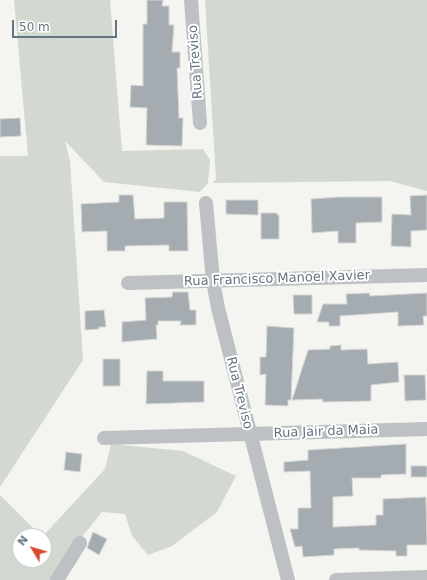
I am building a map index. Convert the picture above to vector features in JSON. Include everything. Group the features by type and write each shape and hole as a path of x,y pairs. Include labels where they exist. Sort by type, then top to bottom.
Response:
{"street":[{"name":"Rua Treviso","path":"191,0 200,123"},
{"name":"Rua Treviso","path":"206,203 213,281 218,308 288,580"},
{"name":"Rua Francisco Manoel Xavier","path":"128,283 427,275"},
{"name":"Rua Jair da Maia","path":"104,438 427,429"},
{"path":"57,580 80,543"},
{"path":"336,580 427,577"}],"shaded area":[{"path":"14,0 110,0 122,151 203,149 210,160 208,183 200,192 104,182 65,141 70,161 83,360 0,487 0,156 28,156"},
{"path":"205,0 427,0 427,191 390,181 213,183 216,179"},
{"path":"111,444 183,451 236,476 217,512 172,546 148,555 132,536 125,514 102,512 77,543 53,580 0,580 0,495 33,528 12,528 12,568 52,568 52,528 50,528 105,469"}],"building":[{"path":"147,0 163,0 162,6 169,6 169,25 174,25 172,52 180,52 180,68 177,68 179,118 183,118 182,146 146,145 147,108 130,107 131,85 143,86 143,24 147,24"},
{"path":"20,118 21,136 0,137 0,119"},
{"path":"119,195 133,195 135,219 164,218 164,202 187,202 188,251 169,251 169,245 125,246 125,251 107,251 107,231 82,232 81,204 119,202"},
{"path":"427,195 427,230 411,231 411,247 391,246 392,214 411,215 410,196"},
{"path":"339,197 382,197 382,222 356,223 356,243 338,243 338,231 312,233 311,199"},
{"path":"226,200 258,200 258,215 226,214"},
{"path":"261,213 277,213 277,215 279,215 279,239 261,239"},
{"path":"173,292 188,292 190,310 196,310 196,325 180,325 181,321 158,321 158,325 156,325 157,339 122,342 122,322 146,320 145,298 172,297"},
{"path":"369,293 370,296 427,293 427,316 423,316 424,325 398,326 398,312 340,316 340,326 329,326 329,322 317,322 323,304 347,304 346,294"},
{"path":"293,295 312,295 312,314 294,314"},
{"path":"104,310 106,327 85,330 85,311"},
{"path":"267,326 294,328 291,400 288,400 288,406 265,405 266,374 260,375 260,357 266,357"},
{"path":"341,345 341,350 367,349 368,364 398,362 399,382 371,385 371,401 323,402 322,399 292,400 308,350 330,349 330,346"},
{"path":"103,359 120,359 120,386 103,386"},
{"path":"147,371 163,371 163,381 204,381 204,402 146,404"},
{"path":"404,375 425,375 426,400 405,401"},
{"path":"406,444 406,474 381,475 381,478 352,478 353,496 333,497 333,527 376,525 376,515 383,515 383,499 426,497 427,545 407,545 407,556 396,556 396,551 359,550 359,548 334,549 334,555 303,557 302,546 295,547 290,529 298,529 298,508 311,508 310,471 284,472 284,462 308,460 308,450"},
{"path":"66,452 82,454 80,472 64,470"},
{"path":"411,466 427,466 427,477 411,477"},
{"path":"93,532 107,539 99,555 87,548"}]}
